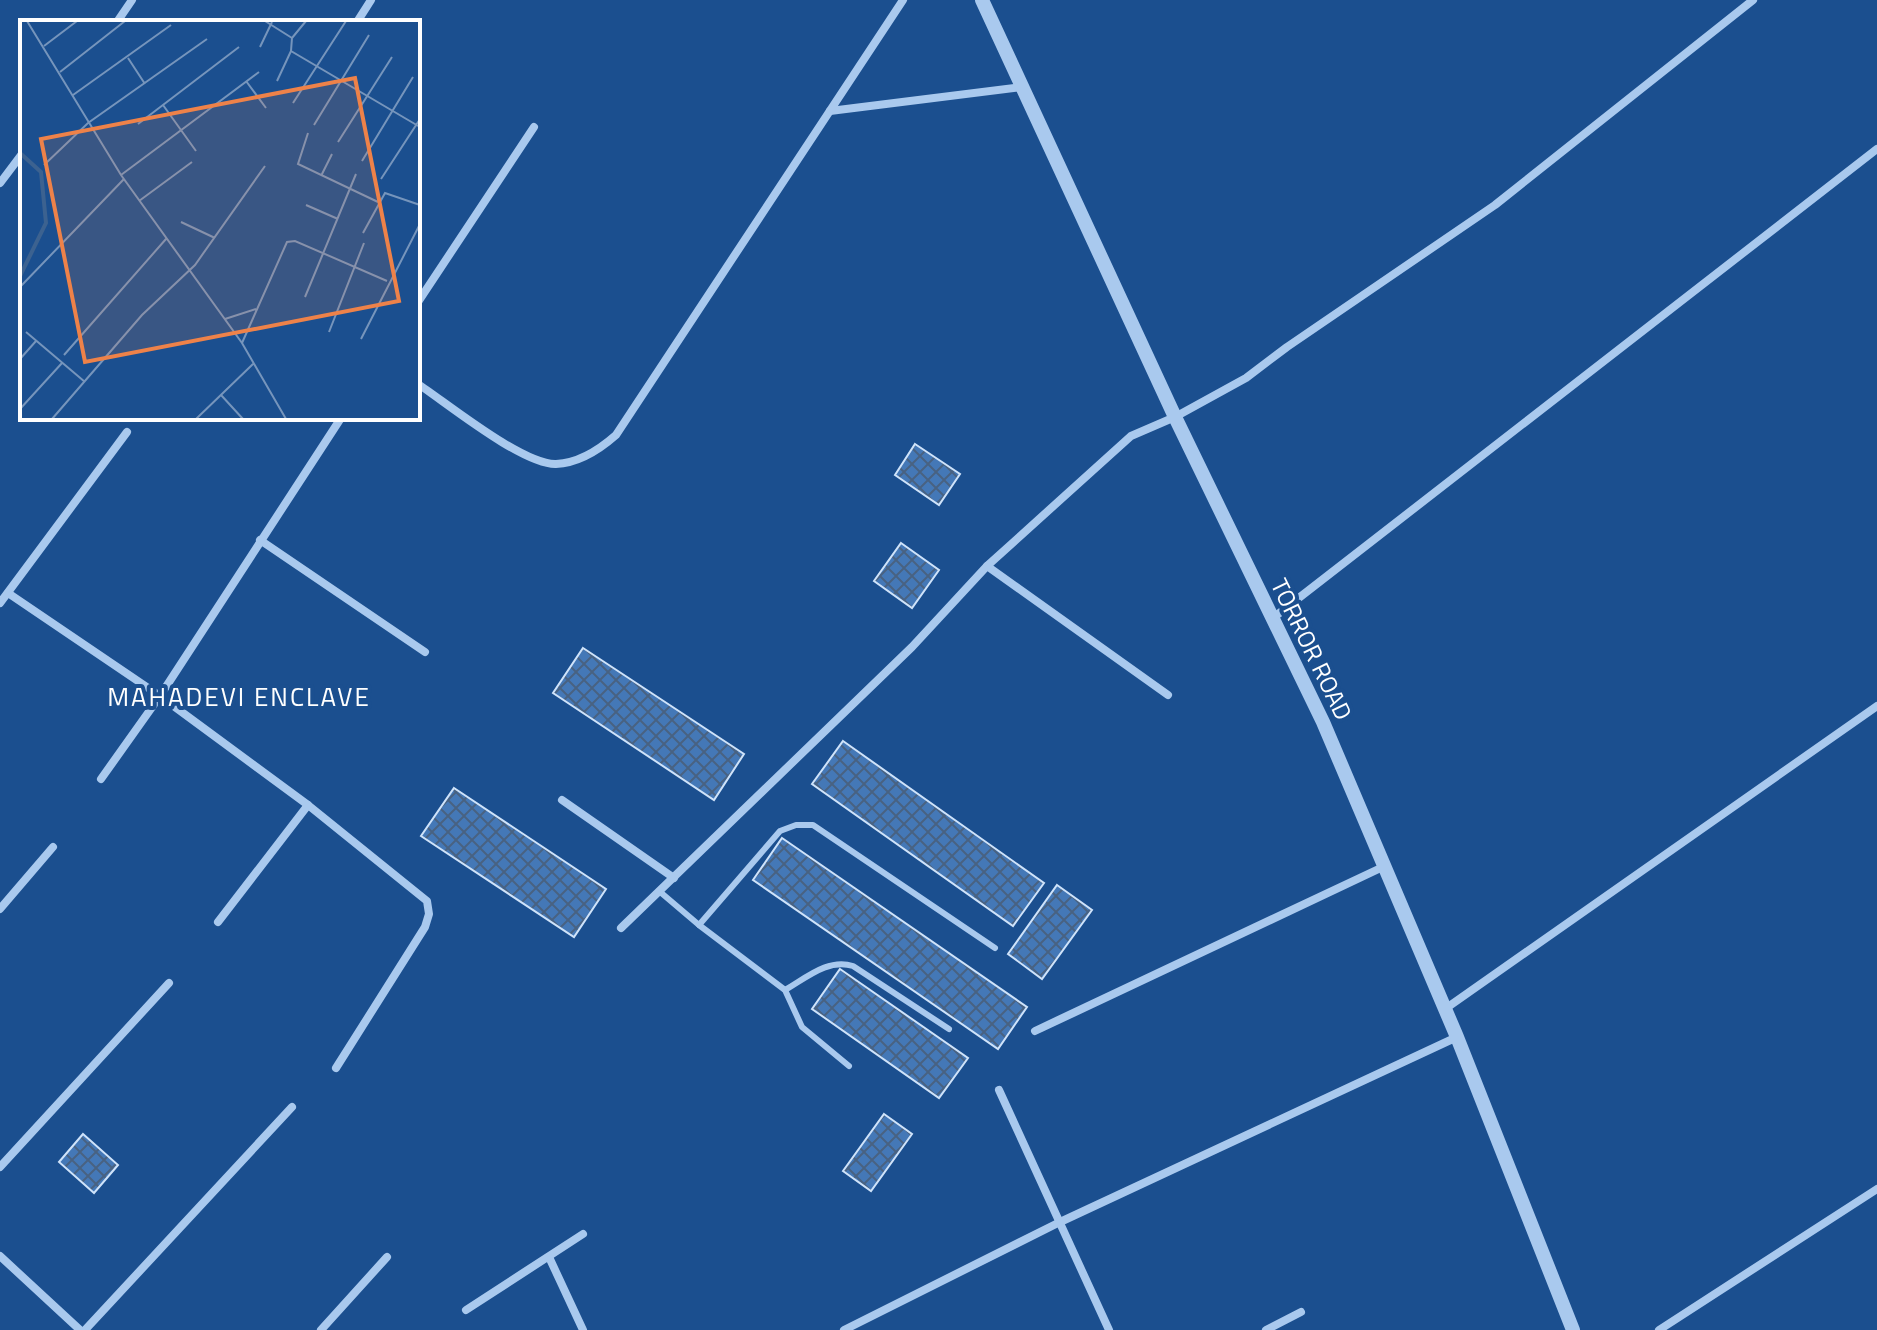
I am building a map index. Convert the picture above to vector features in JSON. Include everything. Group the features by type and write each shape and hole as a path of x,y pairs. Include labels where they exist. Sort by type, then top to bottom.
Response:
{"street":[{"path":"118,20 132,0"},
{"path":"358,20 371,0"},
{"path":"420,385 528,458 554,464 577,460 602,447 616,435 903,0"},
{"name":"TORROR ROAD","path":"982,0 1175,417 1323,722 1457,1037 1573,1330"},
{"path":"621,928 912,647 987,566 1131,436 1175,417 1246,378 1495,205 1753,0"},
{"path":"830,111 1022,87"},
{"path":"420,299 534,127"},
{"path":"1273,618 1877,149"},
{"path":"0,183 20,157"},
{"path":"101,779 160,696 340,420"},
{"path":"0,603 127,432"},
{"path":"260,540 425,652"},
{"path":"987,566 1168,695"},
{"path":"8,593 160,696 308,805 427,901 429,914 425,927 336,1068"},
{"path":"1445,1009 1877,706"},
{"path":"562,800 674,878"},
{"path":"218,922 308,805"},
{"path":"0,909 53,847"},
{"path":"1035,1031 1385,866"},
{"path":"0,1167 169,983"},
{"path":"844,1330 1058,1223 1457,1037"},
{"path":"999,1090 1109,1330"},
{"path":"0,1256 83,1330 292,1107"},
{"path":"1659,1330 1877,1189"},
{"path":"466,1310 583,1234"},
{"path":"321,1330 387,1257"},
{"path":"549,1257 583,1330"},
{"path":"1266,1330 1301,1312"}],"lane":[{"path":"699,925 780,831 796,825 813,825 995,948"},
{"path":"659,891 785,990 802,1027 849,1066"},
{"path":"785,990 829,964 842,962 853,966 949,1029"}],"building":[{"path":"915,444 960,474 939,505 895,475"},
{"path":"901,543 939,570 912,608 874,581"},
{"path":"583,648 744,754 714,800 553,693"},
{"path":"843,741 1044,883 1013,926 812,784"},
{"path":"454,788 606,889 574,937 421,836"},
{"path":"782,838 1027,1007 998,1049 753,880"},
{"path":"1057,885 1092,910 1042,979 1008,954"},
{"path":"840,969 968,1058 939,1098 812,1009"},
{"path":"884,1114 912,1134 871,1191 843,1171"},
{"path":"83,1134 118,1165 94,1193 59,1162"}],"district":[{"name":"MAHADEVI ENCLAVE","path":"239,696"}]}
